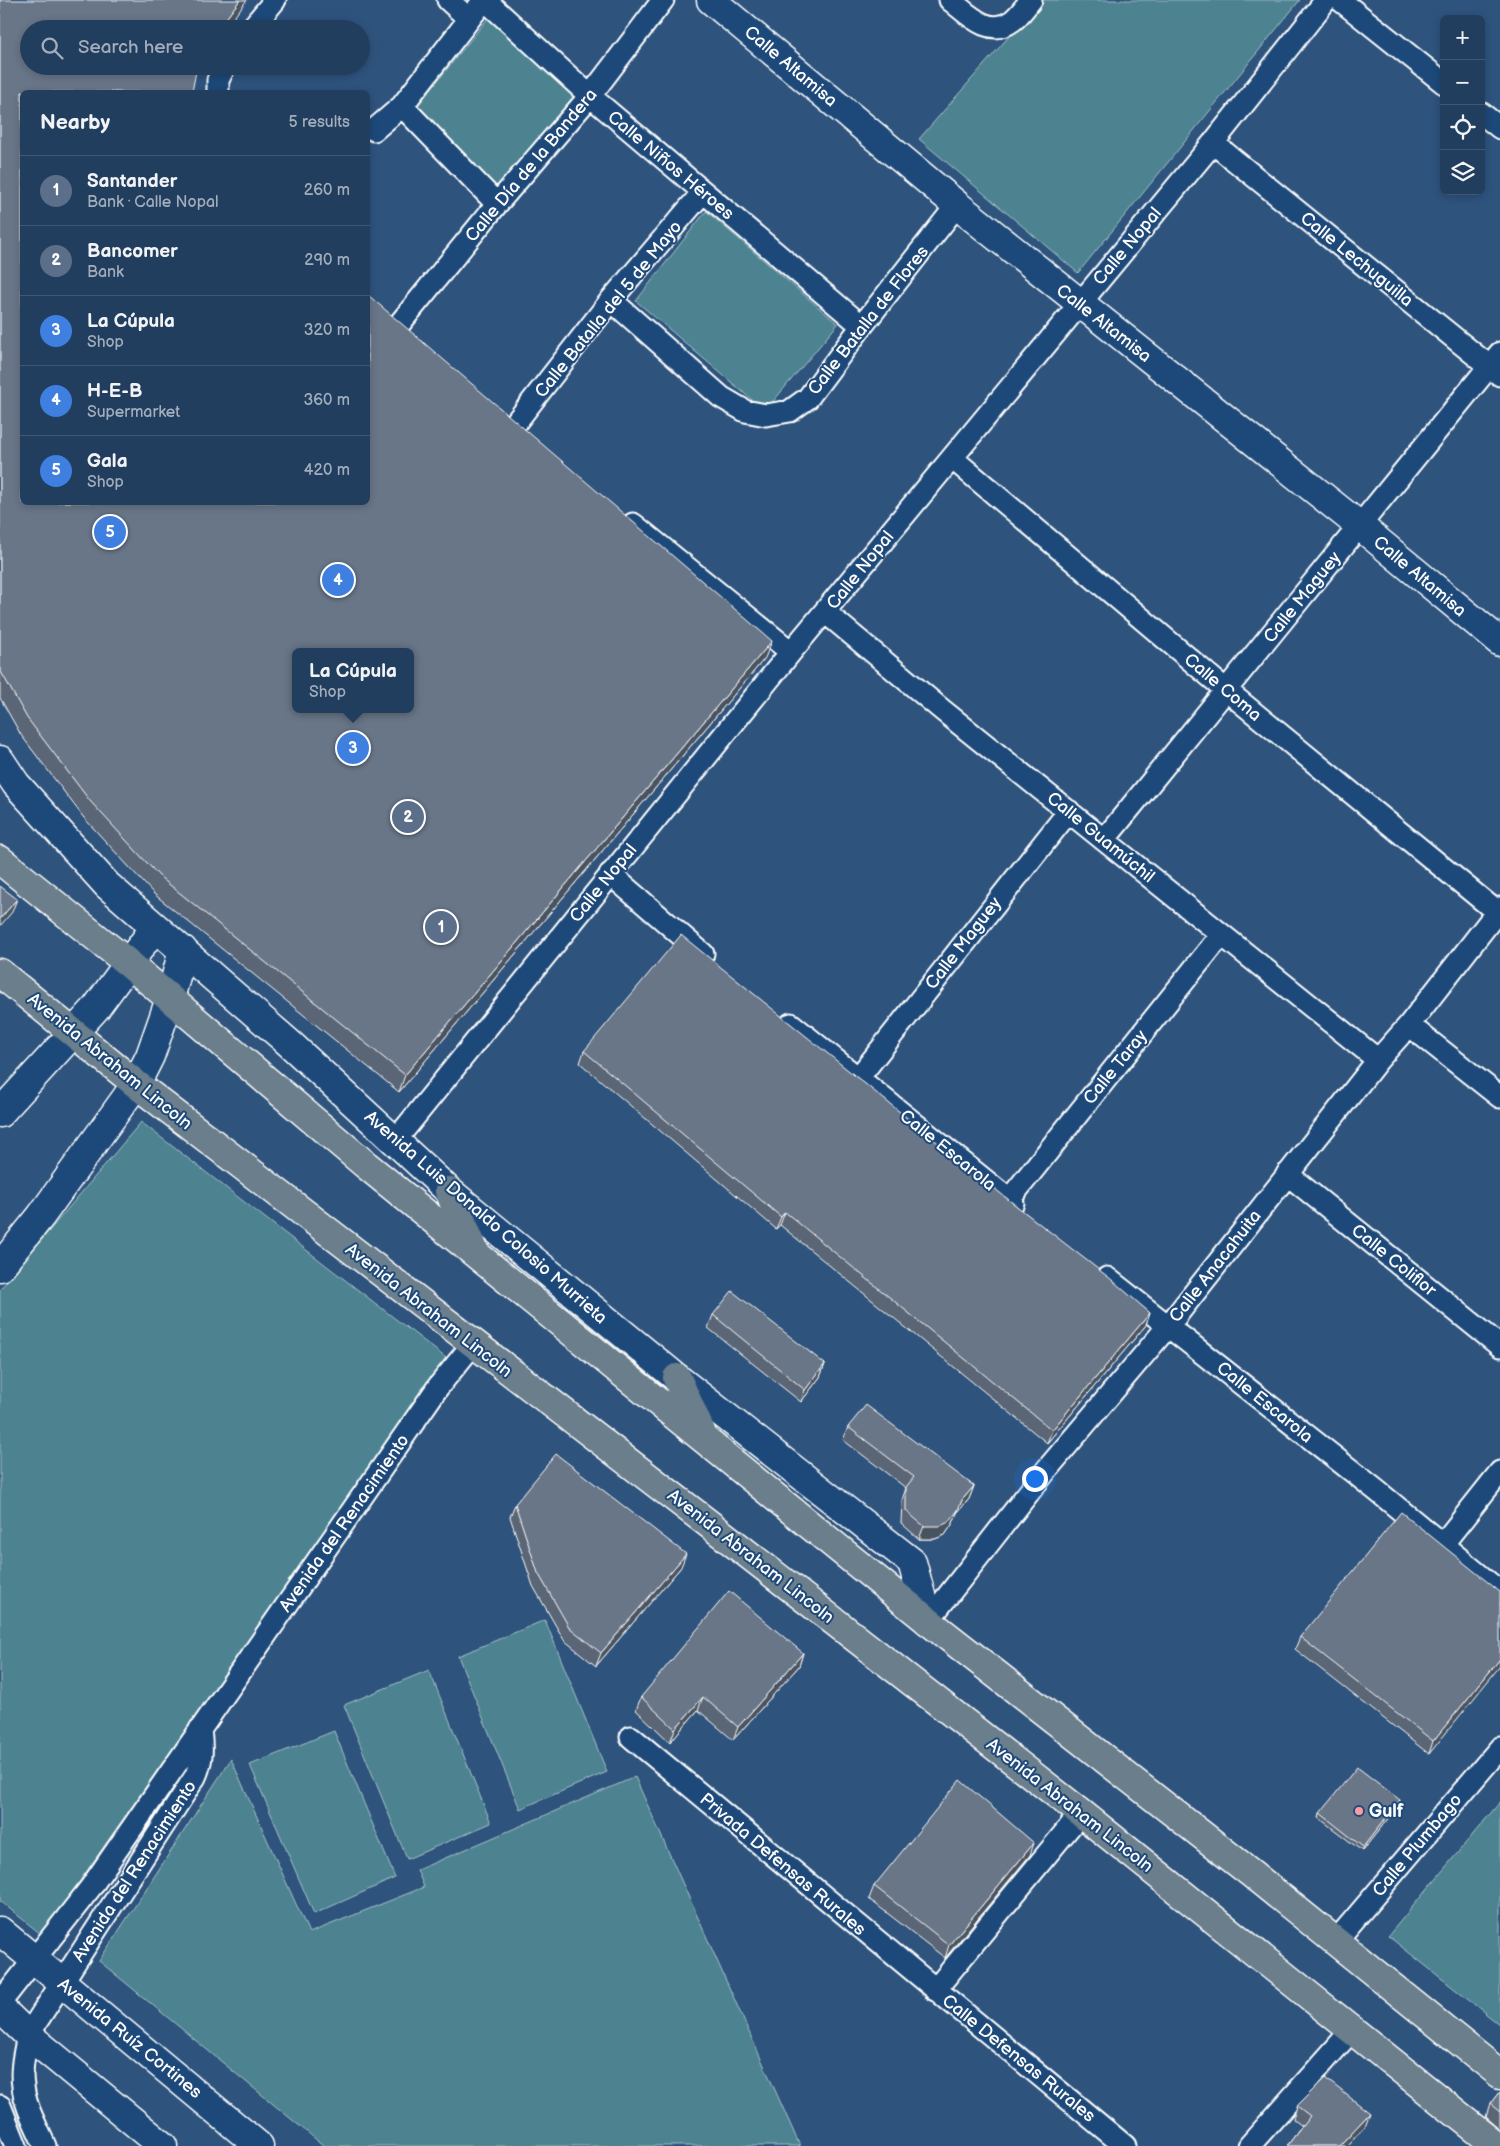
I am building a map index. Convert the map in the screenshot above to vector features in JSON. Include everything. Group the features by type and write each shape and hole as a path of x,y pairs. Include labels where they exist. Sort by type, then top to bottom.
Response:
{"main road":[{"path":"0,860 128,963 366,1165 928,1621 1252,1874 1500,2074"},
{"name":"Avenida Abraham Lincoln","path":"0,973 136,1084 740,1548 1081,1813 1497,2146"},
{"path":"449,1191 476,1254"},
{"path":"677,1378 705,1440"}],"street":[{"path":"258,20 275,0"},
{"path":"448,0 469,19"},
{"path":"374,130 402,106 485,0"},
{"name":"Calle Niños Héroes","path":"485,0 590,96 862,326"},
{"name":"Calle Día de la Bandera","path":"398,328 496,204 590,96 664,0"},
{"name":"Calle Altamisa","path":"711,0 957,205 1360,526 1500,642"},
{"path":"950,0 980,24 994,28 1013,21 1031,0"},
{"name":"Calle Nopal","path":"395,1141 791,652 1213,143 1326,0"},
{"path":"1340,0 1440,80"},
{"path":"218,90 220,75"},
{"path":"402,106 496,204"},
{"path":"1485,116 1500,128"},
{"name":"Calle Lechuguilla","path":"1213,143 1496,365"},
{"name":"Calle Batalla del 5 de Mayo","path":"513,426 611,300 703,192"},
{"name":"Calle Batalla de Flores","path":"611,300 721,397 745,412 766,415 790,411 808,398 957,205"},
{"name":"Calle Maguey","path":"1104,840 1360,526 1496,365"},
{"name":"Calle Coma","path":"952,458 1226,690 1499,910"},
{"path":"621,514 791,652"},
{"name":"Calle Guamúchil","path":"826,612 941,710 1378,1060"},
{"name":"Avenida Luis Donaldo Colosio Murrieta","path":"0,760 16,784 107,885 183,950 449,1191 677,1378 912,1562 928,1621"},
{"name":"Calle Maguey","path":"858,1077 1069,811"},
{"path":"610,874 719,967"},
{"name":"Calle Anacahuita","path":"928,1621 1048,1468 1169,1325 1378,1060 1409,1026 1499,910"},
{"path":"0,1114 96,1008 155,927"},
{"name":"Calle Taray","path":"1009,1200 1221,935"},
{"path":"0,1267 41,1216 136,1084 150,1056 170,999 183,950"},
{"name":"Calle Escarola","path":"773,1010 1032,1218"},
{"path":"1409,1026 1500,1096"},
{"name":"Calle Coliflor","path":"1287,1174 1500,1346"},
{"name":"Calle Escarola","path":"1093,1267 1169,1325 1500,1592"},
{"name":"Avenida del Renacimiento","path":"0,2003 92,1887 438,1387 473,1344"},
{"path":"1442,1545 1500,1472"},
{"name":"Avenida del Renacimiento","path":"45,2146 29,2108 23,2087 22,2068 28,2035 195,1777 201,1764 203,1750 200,1729"},
{"name":"Privada Defensas Rurales","path":"631,1737 935,1990"},
{"name":"Calle Plumbago","path":"1335,1942 1500,1748"},
{"path":"935,1990 1081,1813"},
{"name":"Avenida Ruíz Cortines","path":"0,1930 259,2146"},
{"name":"Calle Defensas Rurales","path":"935,1990 1125,2146"},
{"path":"0,2008 28,2035 163,2146"},
{"path":"1250,2146 1352,2030"},
{"path":"0,2106 16,2146"}],"green space":[{"path":"1041,0 1300,0 1078,273 919,139"},
{"path":"489,17 574,96 496,188 418,105"},
{"path":"706,211 838,324 765,411 636,301"},
{"path":"141,1122 446,1358 42,1935 0,1901 0,1289"},
{"path":"545,1620 607,1772 520,1809 458,1656"},
{"path":"429,1670 491,1823 407,1859 344,1705"},
{"path":"334,1731 395,1878 314,1914 250,1765"},
{"path":"231,1759 309,1933 424,1887 417,1870 635,1777 800,2146 324,2146 99,1961"},
{"path":"1500,1802 1500,2025 1388,1936"}],"building":[{"path":"0,0 240,0 225,20 20,20 20,75 195,75 192,90 20,90 20,505 370,505 370,297 772,641 405,1075 160,877 90,801 27,718 0,670"},
{"path":"0,886 17,899 0,919"},
{"path":"681,935 1005,1197 1112,1280 1150,1313 1052,1430 785,1212 781,1217 584,1051"},
{"path":"732,1291 825,1364 805,1390 713,1315"},
{"path":"866,1405 974,1486 962,1500 958,1510 949,1522 940,1526 924,1526 906,1511 906,1487 914,1477 848,1427"},
{"path":"556,1454 686,1554 601,1653 569,1627 538,1573 515,1504"},
{"path":"1401,1512 1500,1592 1500,1659 1433,1741 1300,1637"},
{"path":"729,1591 803,1653 738,1727 703,1697 675,1729 641,1697"},
{"name":"Gulf","path":"1357,1767 1400,1800 1363,1847 1320,1813"},
{"path":"960,1780 1034,1843 949,1945 874,1886"},
{"path":"1325,2078 1370,2113 1339,2146 1287,2146 1310,2116 1297,2106"},
{"path":"1500,2091 1500,2112 1490,2104"}],"place":[{"name":"Gala","path":"110,532"},
{"name":"H-E-B","path":"338,580"},
{"name":"La Cúpula","path":"353,748"},
{"name":"Bancomer","path":"408,817"},
{"name":"Santander","path":"441,927"},
{"name":"Gulf","path":"1359,1811"}]}
